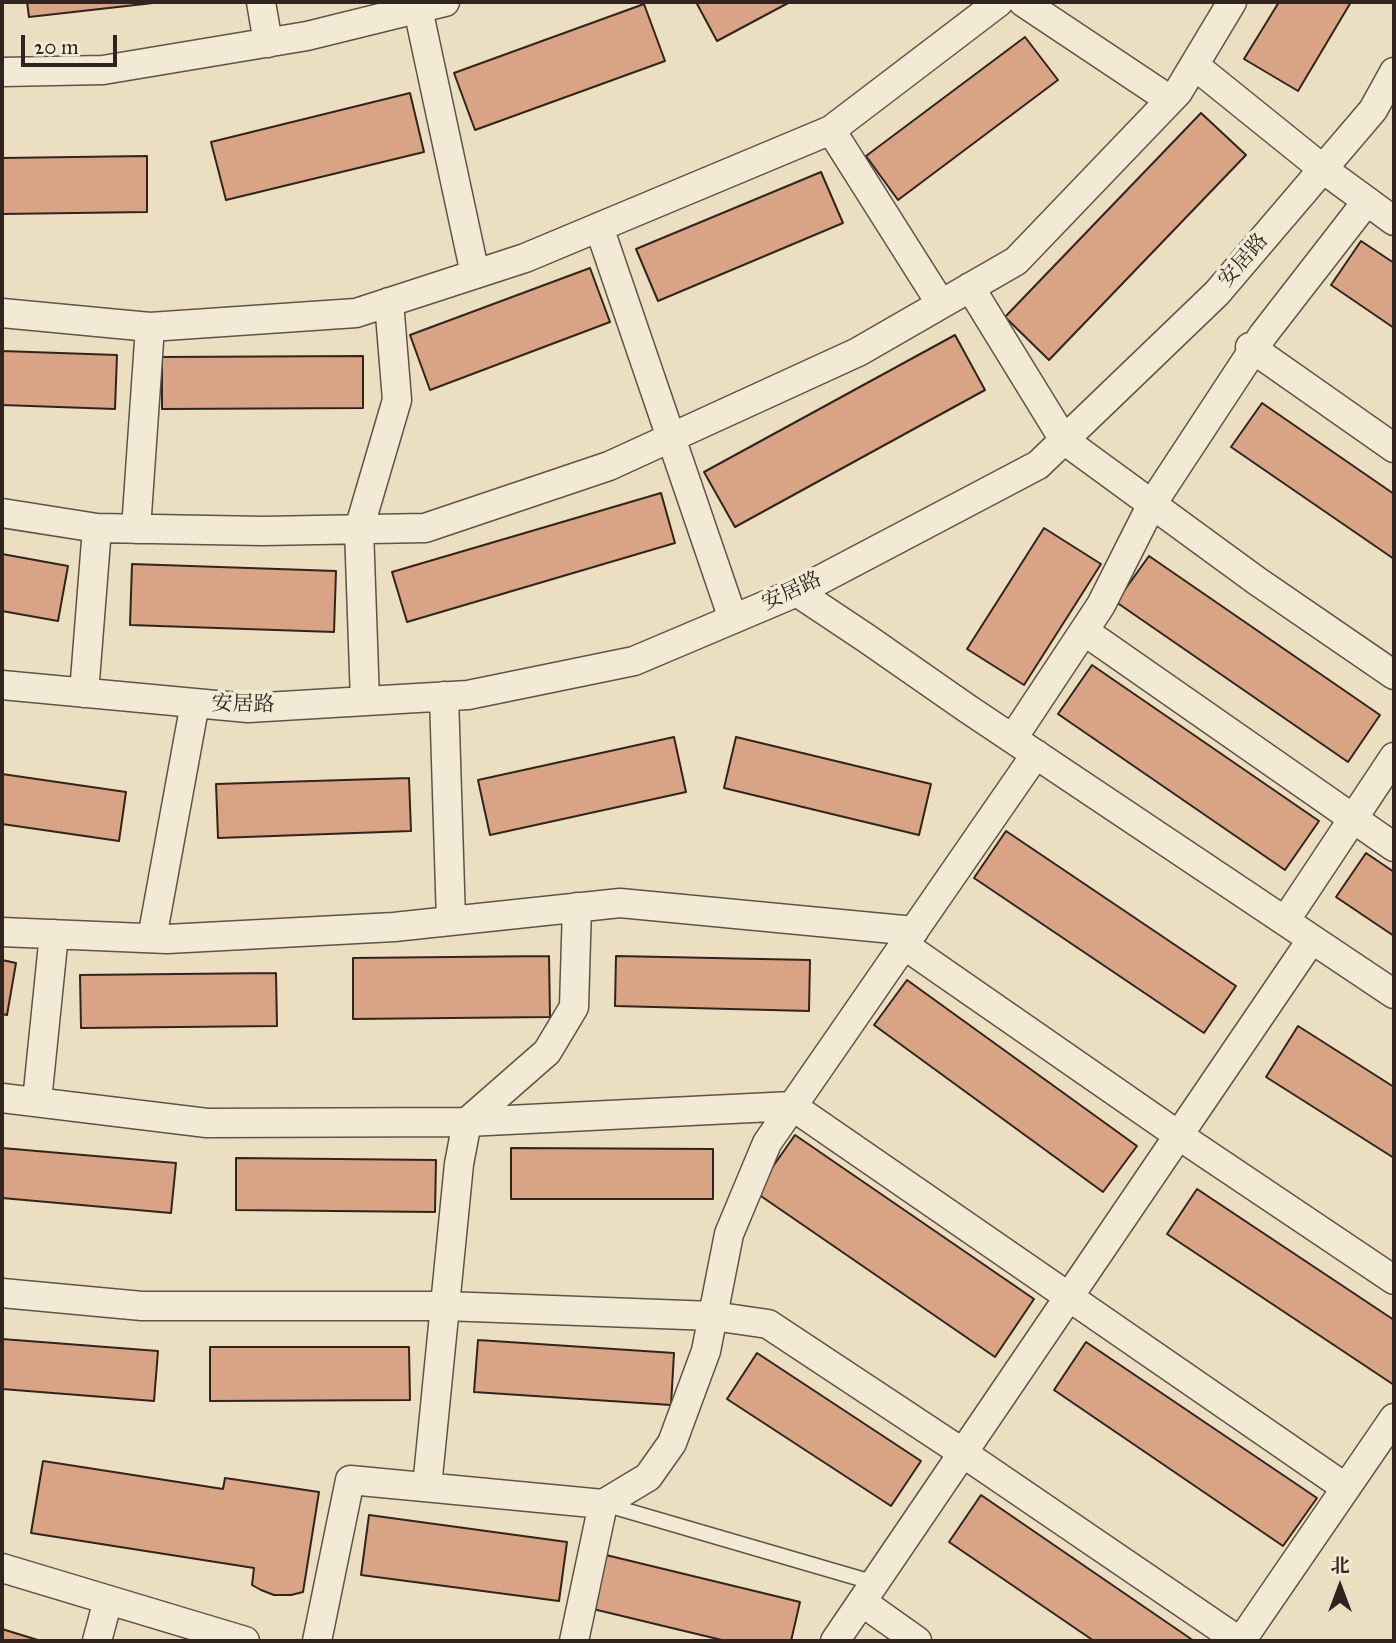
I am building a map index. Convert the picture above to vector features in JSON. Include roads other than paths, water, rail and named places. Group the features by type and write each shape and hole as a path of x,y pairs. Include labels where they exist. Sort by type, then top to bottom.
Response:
{"street":[{"path":"261,2 268,43"},
{"path":"2,72 103,70 307,36 445,2"},
{"path":"2,313 149,327 356,313 525,258 831,130 999,2"},
{"path":"1023,2 1170,100"},
{"path":"2,513 97,528 263,531 425,528 609,466 858,352 1016,261 1178,92 1232,2"},
{"path":"418,9 475,274"},
{"path":"1194,65 1323,169 1394,220"},
{"name":"安居路","path":"2,685 248,708 468,695 634,661 797,592 1038,465 1217,293 1373,110 1394,72"},
{"path":"831,130 941,304"},
{"path":"1013,738 1101,605 1152,504 1252,348 1367,201"},
{"path":"599,226 733,620"},
{"path":"970,287 1064,440 1257,581 1394,675"},
{"path":"365,701 359,529 397,400 389,302"},
{"path":"136,529 149,327"},
{"path":"1252,348 1394,448"},
{"path":"84,693 97,528"},
{"path":"797,592 1394,994"},
{"path":"1084,631 1394,847"},
{"path":"444,696 451,921"},
{"path":"152,938 195,703"},
{"path":"317,1641 351,1480 603,1504 648,1477 673,1443 706,1351 729,1234 767,1143 1036,754"},
{"path":"1285,921 1394,757"},
{"path":"2,932 167,939 394,927 621,903 909,938 1178,1135 1394,1280"},
{"path":"427,1487 458,1164 467,1122 547,1052 574,1007 577,907"},
{"path":"37,1101 54,934"},
{"path":"835,1641 1312,939"},
{"path":"2,1098 207,1123 467,1122 792,1106 1346,1488"},
{"path":"2,1293 142,1306 445,1306 713,1316 768,1324 1240,1641 1394,1418"},
{"path":"574,1641 603,1504"},
{"path":"2,1568 245,1641"},
{"path":"868,1592 916,1641"},
{"path":"97,1641 108,1600"}],"lane":[{"path":"603,1504 868,1592"}]}
